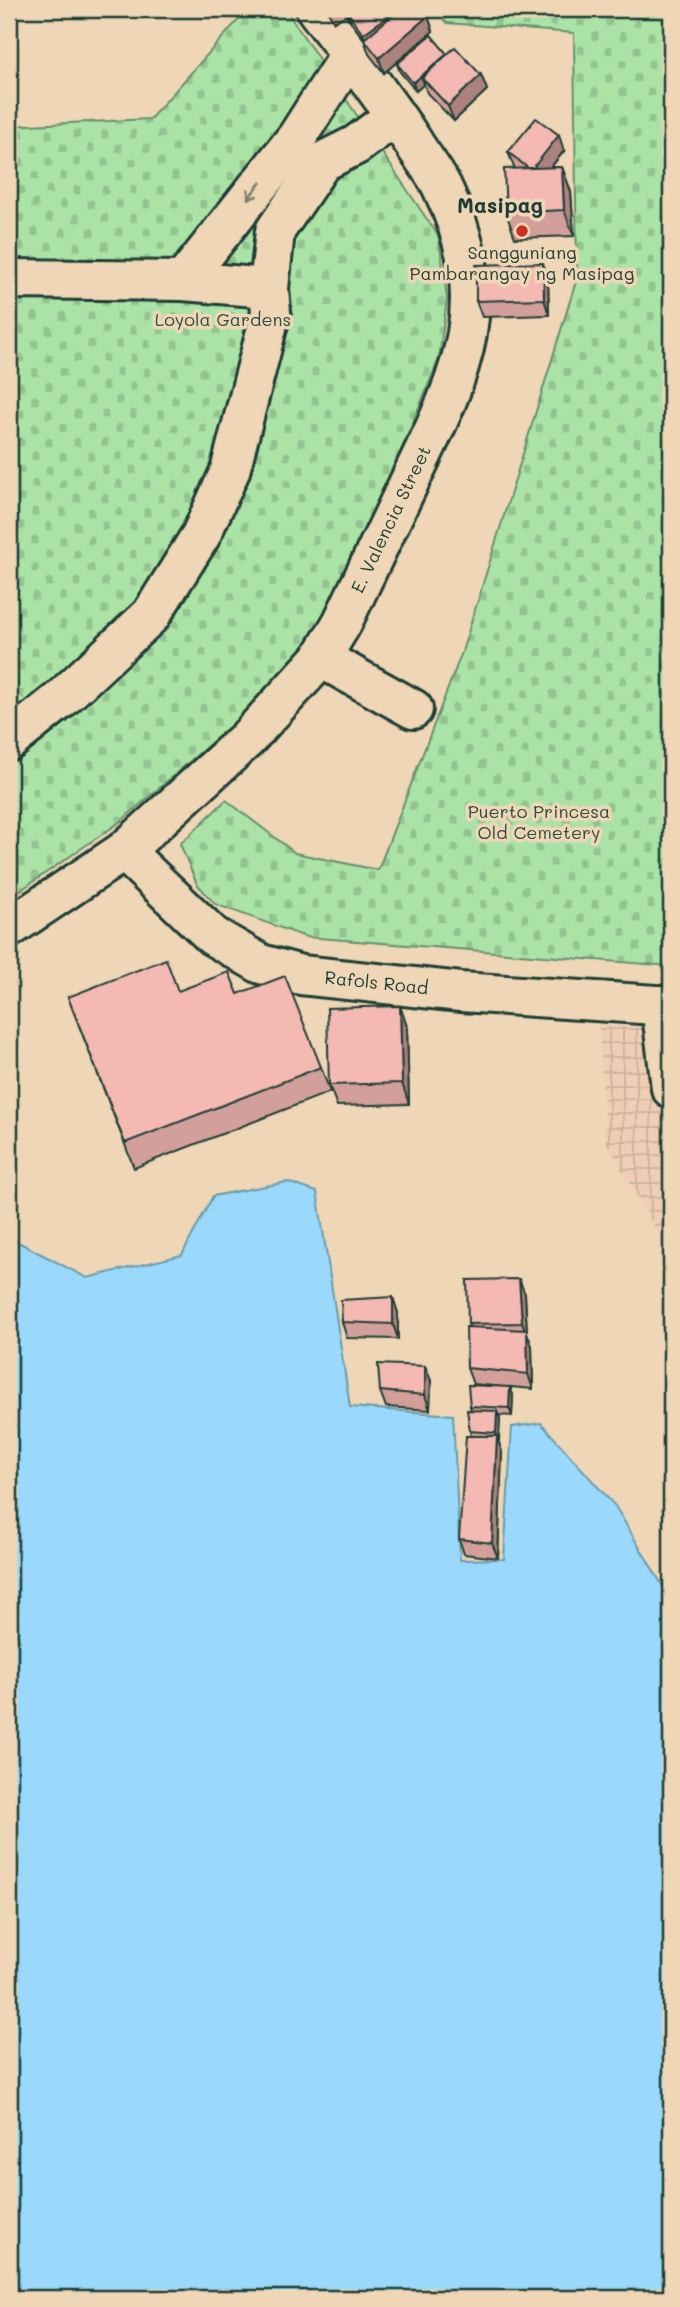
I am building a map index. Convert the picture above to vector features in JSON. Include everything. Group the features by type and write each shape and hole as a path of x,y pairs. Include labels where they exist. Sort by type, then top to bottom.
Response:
{"street":[{"name":"E. Valencia Street","path":"9,928 124,850 247,739 321,658 342,623 448,402 467,345 470,269 458,227 440,184 396,116 316,9"},
{"path":"9,740 60,699 151,615 201,535 230,471 271,312 269,288 275,231 350,54"},
{"path":"183,281 309,150 356,145 396,116"},
{"path":"9,279 183,281 269,288"},
{"path":"321,658 413,709"},
{"name":"Rafols Road","path":"124,850 213,936 261,964 301,975 461,992 666,1005"},
{"path":"666,1005 671,1088"}],"shaded area":[{"path":"599,1026 671,1029 671,1255 606,1142"}],"green space":[{"name":"Loyola Gardens","path":"248,9 285,9 439,237 447,298 439,359 351,572 298,656 236,721 120,822 9,898 9,126 150,119"},
{"name":"Puerto Princesa Old Cemetery","path":"434,9 671,9 671,966 306,937 215,904 197,884 180,844 226,800 295,853 378,870 462,652 577,278 574,33 447,23"}],"water":[{"path":"287,1182 317,1192 350,1407 453,1415 460,1560 504,1559 512,1427 541,1423 615,1506 671,1600 671,2298 9,2298 9,1648 20,1641 9,1620 9,1245 16,1241 87,1278 182,1255 213,1196"}],"building":[{"path":"356,9 398,9 363,34 349,14"},
{"path":"400,9 422,9 428,16 379,58 364,39"},
{"path":"431,35 447,54 413,83 397,64"},
{"path":"455,47 481,75 448,106 422,78"},
{"path":"536,118 559,135 533,168 528,168 508,152"},
{"path":"562,167 564,210 506,213 504,169"},
{"path":"543,263 544,299 476,301 476,265"},
{"path":"166,959 178,991 229,972 238,994 285,976 321,1067 125,1143 68,997"},
{"path":"400,1006 402,1083 329,1085 327,1008"},
{"path":"519,1279 522,1323 468,1324 467,1280"},
{"path":"393,1297 393,1324 342,1322 341,1300"},
{"path":"466,1327 527,1330 528,1374 467,1368"},
{"path":"378,1364 425,1366 425,1395 380,1391"},
{"path":"468,1385 510,1387 509,1408 470,1406"},
{"path":"467,1410 497,1411 496,1433 470,1431"},
{"path":"466,1436 497,1436 492,1543 459,1539"}],"place":[{"name":"Sangguniang Pambarangay ng Masipag","path":"522,231"}],"district":[{"name":"Masipag","path":"500,206"}]}
